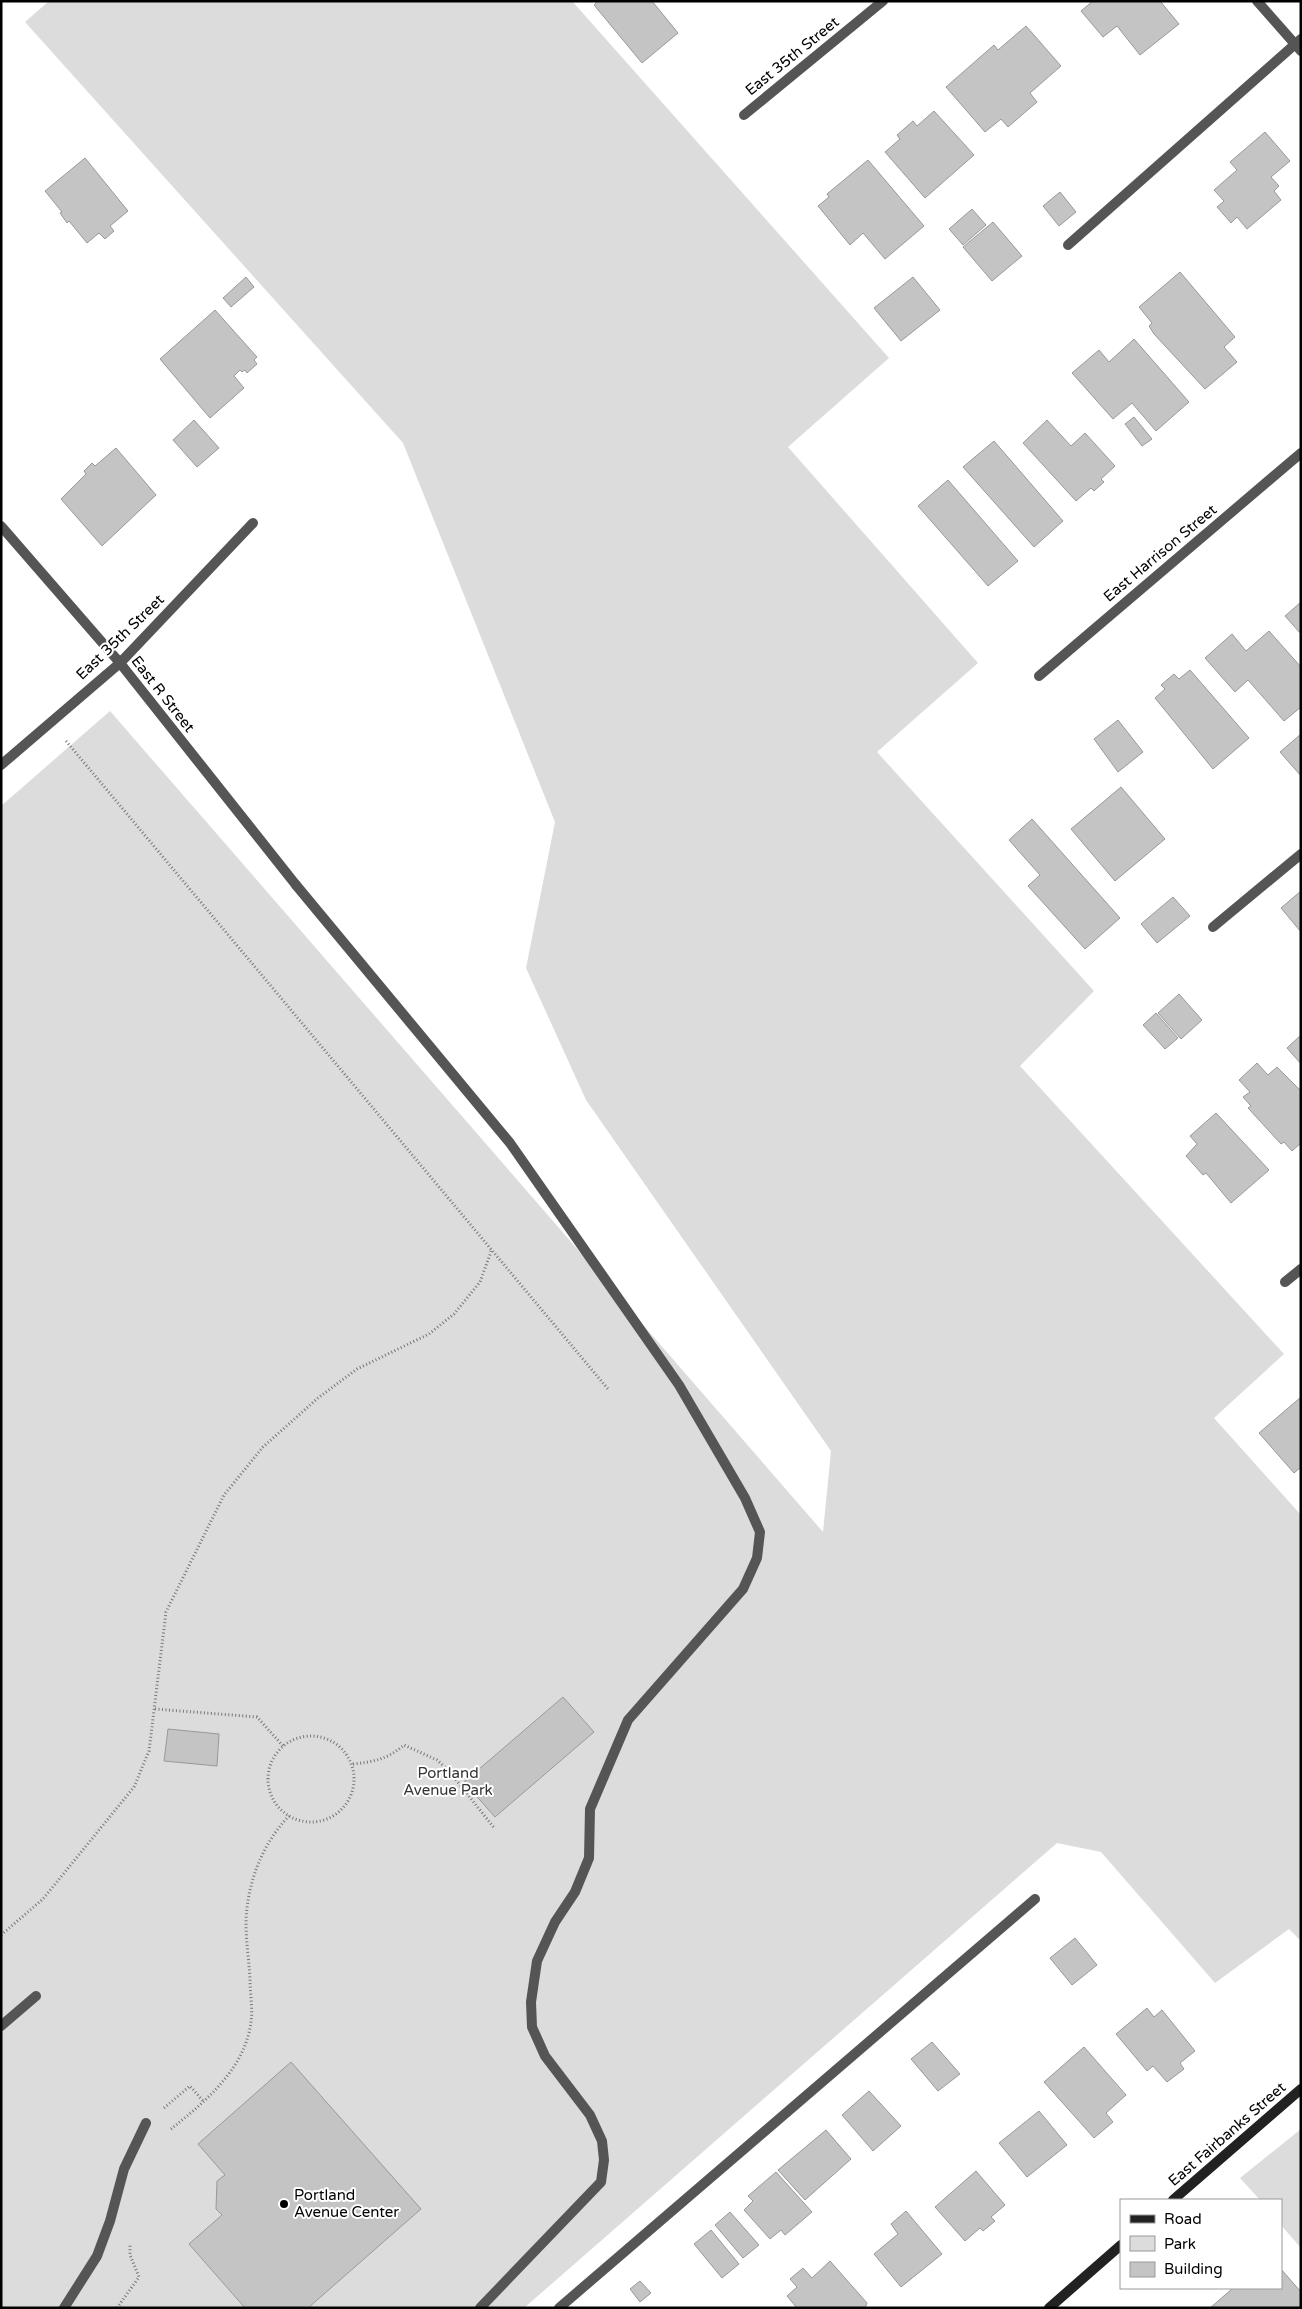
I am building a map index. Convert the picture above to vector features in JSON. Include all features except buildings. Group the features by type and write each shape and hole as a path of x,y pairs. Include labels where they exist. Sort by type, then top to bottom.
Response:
{"street":[{"name":"East 35th Street","path":"744,116 883,1"},
{"path":"1068,245 1299,45 1256,1"},
{"name":"East Harrison Street","path":"1039,676 1301,453"},
{"name":"East 35th Street","path":"1,765 120,663 253,523"},
{"name":"East R Street","path":"1,526 120,663 296,885 510,1142 679,1385 745,1498 760,1532 757,1558 743,1589 628,1720 590,1809 589,1858 575,1892 554,1922 537,1960 531,2002 532,2027 545,2056 590,2116 602,2141 604,2160 601,2182 480,2308"},
{"path":"1214,927 1301,854"},
{"path":"1285,1282 1301,1268"},
{"path":"559,2308 1035,1900"},
{"path":"1,2026 36,1996"},
{"name":"East Fairbanks Street","path":"1174,2199 1301,2090"},
{"path":"64,2308 97,2256 110,2221 124,2169 146,2123"},
{"path":"1049,2308 1120,2247"}],"path":[{"path":"51,723 608,1389"},
{"path":"1,1935 43,1899 134,1787 149,1751 166,1612 224,1495 263,1447 318,1398 357,1369 429,1334 454,1314 480,1282 492,1249"},
{"path":"155,1709 257,1717 283,1746"},
{"path":"304,1736 319,1736 334,1741 345,1751 353,1764 355,1779 352,1794 339,1812 318,1822 303,1821 289,1816 278,1806 270,1793 268,1778 271,1763 283,1746 290,1740 304,1736"},
{"path":"353,1764 378,1761 395,1753 404,1745 437,1760 449,1771 495,1829"},
{"path":"170,2130 204,2102 229,2075 242,2050 251,2022 247,1908 261,1855 275,1830 289,1816"},
{"path":"146,2123 190,2086 204,2102"},
{"path":"117,2308 140,2277 130,2255 129,2237"}],"green space":[{"name":"Portland Avenue Park","path":"49,1 572,1 889,358 788,447 978,663 877,752 1094,991 1020,1066 1284,1354 1214,1418 1301,1515 1301,1941 1289,1929 1215,1983 1101,1852 1057,1843 524,2308 1,2308 1,806 110,711 823,1532 831,1451 586,1100 526,968 555,822 403,443 25,22"},
{"path":"1301,2129 1301,2248 1282,2226 1282,2199 1259,2199 1240,2178"}],"place":[{"name":"Portland Avenue Center","path":"284,2204"}]}
